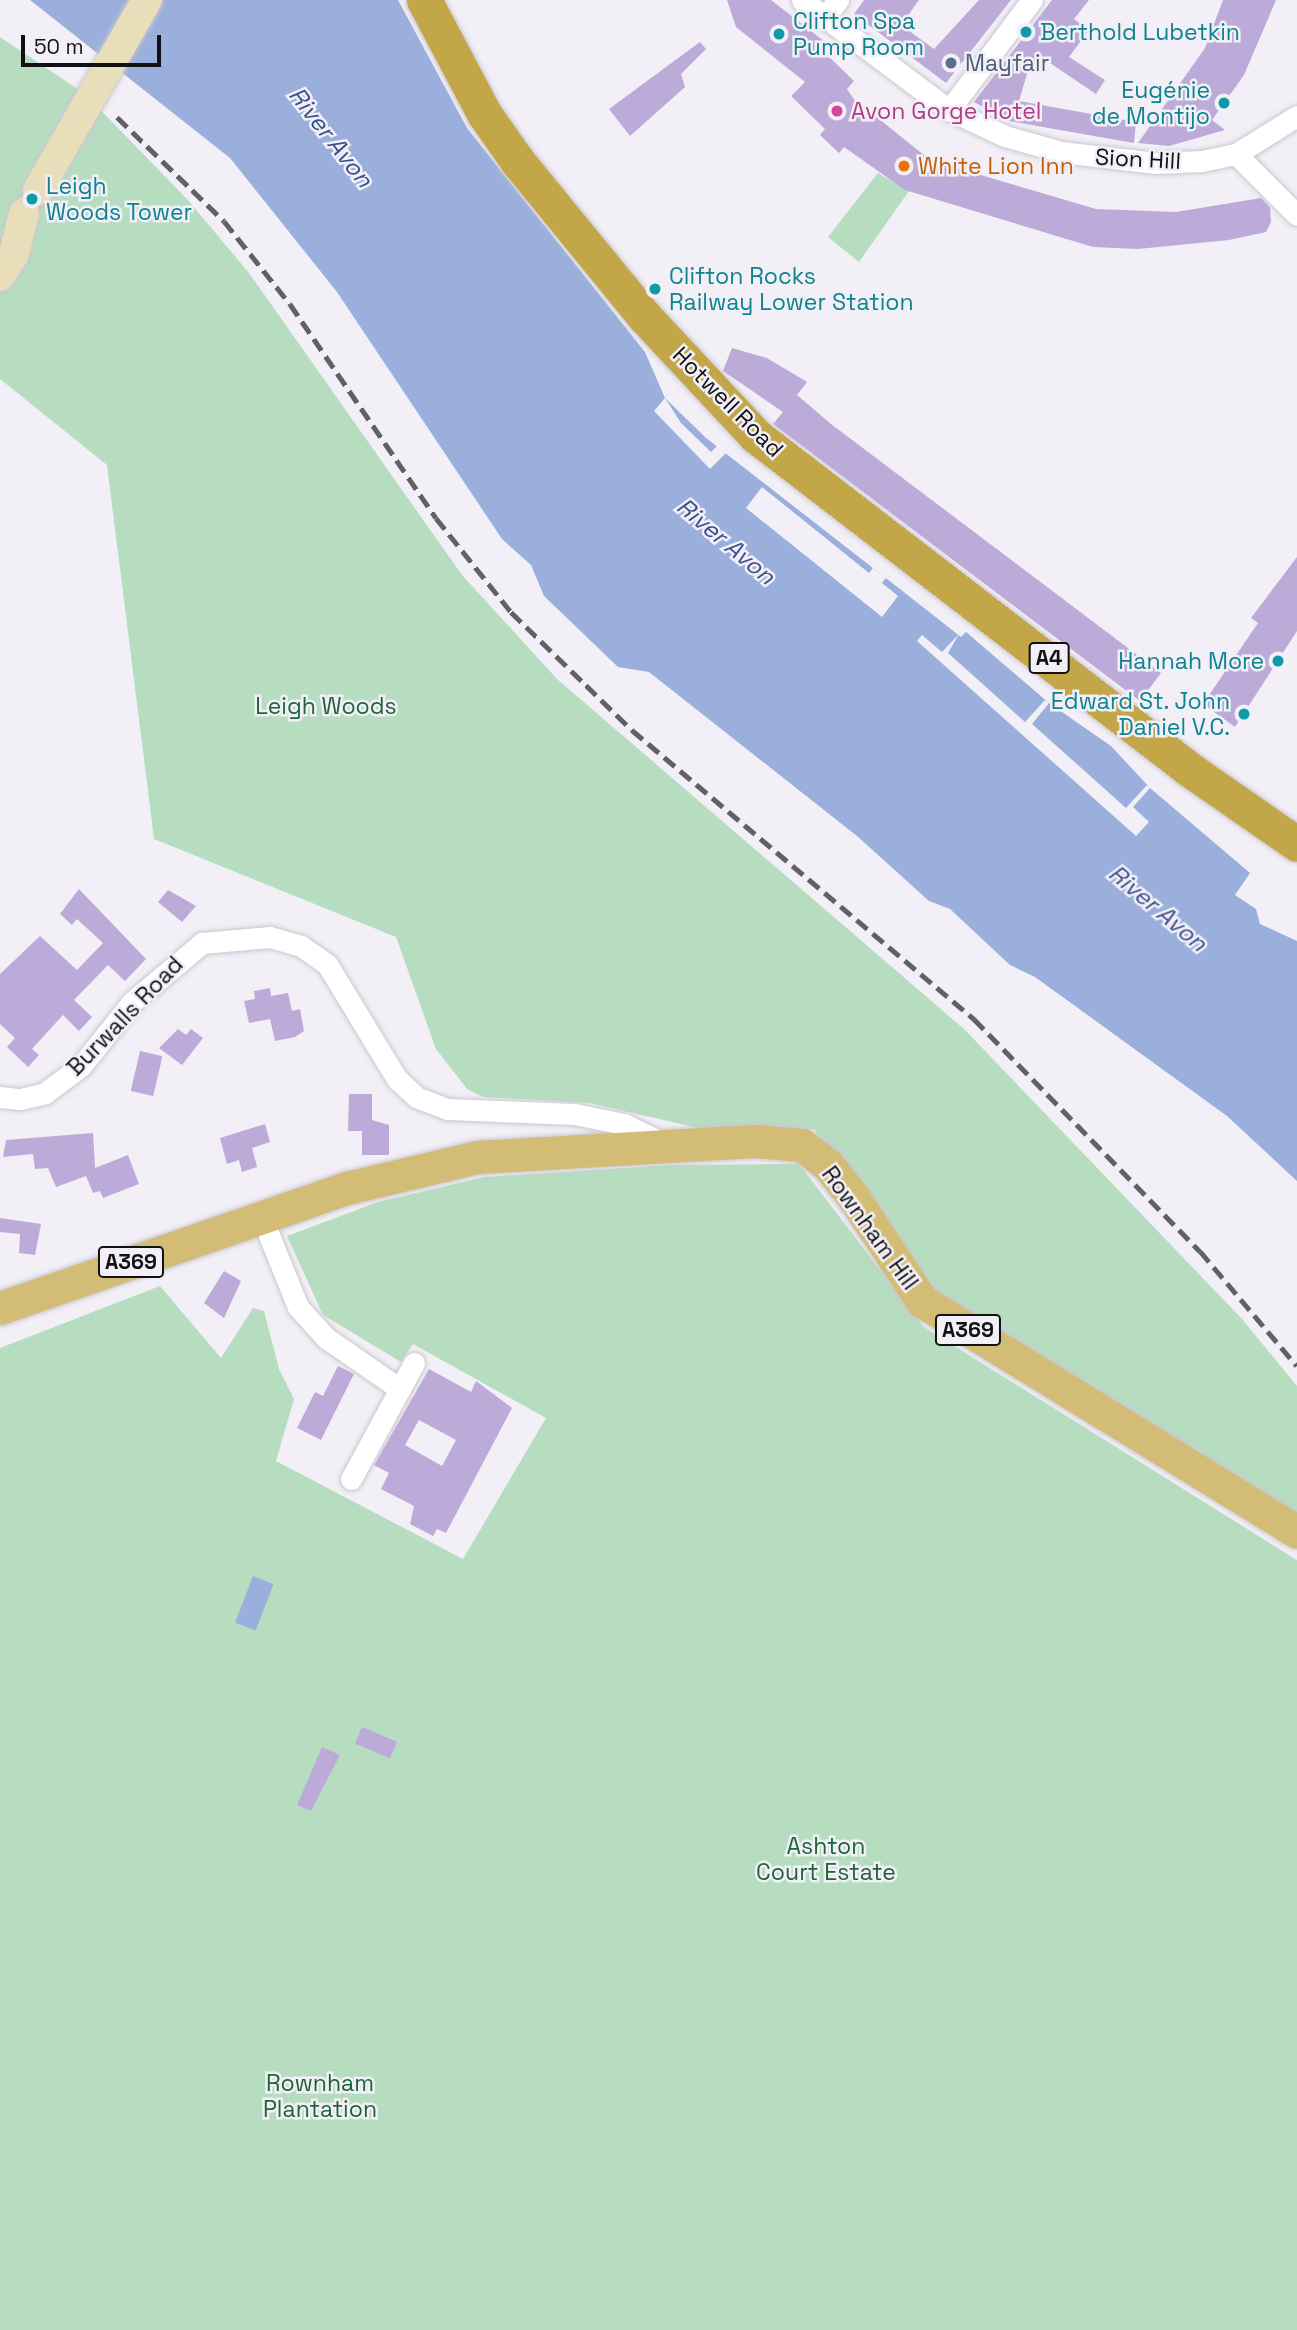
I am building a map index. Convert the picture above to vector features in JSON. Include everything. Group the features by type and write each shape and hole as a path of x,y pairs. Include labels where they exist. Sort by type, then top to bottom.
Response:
{"highway":[{"name":"Hotwell Road","path":"424,0 485,115 518,162 645,317 738,418 775,453 1189,769 1297,844"},
{"name":"Hotwell Road","path":"1189,769 1297,871"}],"main road":[{"path":"0,253 147,0"},
{"path":"0,234 30,204"},
{"path":"0,276 14,254 30,204"},
{"name":"Rownham Hill","path":"0,1308 347,1188 477,1157 668,1145 802,1145 841,1181 922,1301 1297,1532"}],"street":[{"name":"Sion Hill","path":"802,0 949,110 1005,136 1091,158 1156,163 1237,154 1297,117"},
{"path":"824,19 838,0"},
{"path":"949,110 1032,0"},
{"path":"1237,154 1297,215"},
{"name":"Burwalls Road","path":"0,1097 27,1098 63,1080 132,1002 202,943 270,937 301,946 327,964 397,1079 416,1097 448,1110 574,1114 624,1124 668,1145"},
{"path":"262,1218 298,1307 326,1338 400,1389"},
{"path":"351,1479 414,1363"}],"green space":[{"name":"Leigh Woods","path":"0,37 85,94 187,199 249,273 462,575 557,679 964,1029 1242,1319 1297,1386 1297,1514 930,1292 814,1129 716,1132 589,1103 483,1097 467,1089 436,1049 396,937 154,839 107,465 0,379"},
{"path":"878,173 909,191 859,262 828,237"},
{"name":"Ashton Court Estate","path":"799,1164 924,1327 1297,1560 1297,2330 0,2330 0,1348 160,1286 221,1358 253,1308 264,1311 279,1369 294,1399 276,1461 463,1559 546,1418 413,1344 401,1362 323,1315 287,1236 378,1202 484,1177 671,1165"}],"water":[{"name":"River Avon","path":"30,0 398,0 467,128 645,352 665,398 706,438 961,637 966,632 1049,703 1111,746 1150,788 1250,873 1235,895 1256,909 1260,924 1297,941 1297,1181 1227,1116 1035,977 1010,965 950,909 929,901 857,836 649,672 618,667 544,596 531,565 502,539 337,292 230,158"},
{"path":"253,1576 274,1584 256,1631 235,1623"}],"pier":[{"path":"665,398 681,423 711,452 717,446 726,453 710,469 654,411"},
{"path":"762,487 869,573 873,568 886,578 882,583 898,596 882,617 746,508"},
{"path":"959,634 948,653 1025,722 1045,700 1049,703 1032,724 1126,808 1147,785 1150,788 1133,807 1149,822 1136,836 917,641 922,635 942,652"}],"building":[{"path":"727,0 771,0 829,45 824,52 854,81 847,89 853,98 930,160 1096,209 1176,212 1261,198 1270,207 1271,222 1266,232 1229,240 1138,249 1093,247 905,190 844,147 839,153 820,135 825,129 791,96 805,82 736,27"},
{"path":"864,0 919,0 901,25 934,49 979,0 1011,0 946,83 854,14"},
{"path":"1052,0 1089,0 1074,19 1089,30 1069,57 1105,80 1096,94 1041,57 1034,71 1029,67 1019,101 1136,122 1134,143 1009,121 974,102"},
{"path":"1223,0 1276,0 1244,75 1212,120 1225,130 1169,146 1138,143 1205,48"},
{"path":"700,42 706,49 681,74 685,87 630,136 609,109"},
{"path":"732,348 767,358 807,382 797,395 831,424 1161,673 1140,701 773,424 783,412 723,371"},
{"path":"1297,557 1297,631 1235,727 1203,704 1258,623 1251,618"},
{"path":"79,889 146,959 125,981 108,965 74,1000 92,1017 79,1031 63,1015 32,1049 39,1055 28,1067 7,1047 15,1038 0,1024 0,974 40,936 77,970 103,943 77,919 72,925 60,914"},
{"path":"168,890 196,906 182,922 158,902"},
{"path":"270,988 271,996 288,993 292,1011 300,1009 304,1031 295,1037 275,1041 270,1019 249,1023 244,1001 255,999 254,991"},
{"path":"178,1029 186,1035 191,1029 203,1038 182,1065 159,1048"},
{"path":"140,1051 162,1056 153,1096 131,1091"},
{"path":"349,1094 372,1094 372,1120 389,1125 389,1155 362,1155 362,1131 348,1131"},
{"path":"265,1124 270,1142 252,1148 257,1167 242,1172 239,1160 227,1164 220,1138"},
{"path":"93,1133 95,1168 128,1155 139,1184 103,1198 100,1191 93,1193 86,1176 56,1187 48,1168 35,1169 33,1154 3,1157 6,1140"},
{"path":"0,1218 41,1224 35,1255 19,1253 20,1234 0,1232"},
{"path":"224,1271 241,1281 224,1318 204,1303"},
{"path":"338,1366 354,1374 321,1440 297,1428 315,1392 323,1396"},
{"path":"429,1369 471,1392 476,1381 512,1408 446,1533 437,1529 433,1536 410,1524 414,1506 381,1489 389,1473 374,1465","holes":["419,1420 456,1440 442,1466 405,1445"]},
{"path":"362,1727 397,1742 390,1758 355,1744"},
{"path":"322,1747 340,1755 311,1811 297,1805"}],"railway":[{"path":"117,117 224,221 290,304 436,518 511,612 632,730 974,1019 1200,1251 1297,1366"}],"place":[{"name":"Berthold Lubetkin","path":"1026,32"},
{"name":"Clifton Spa Pump Room","path":"779,34"},
{"name":"Mayfair","path":"951,63"},
{"name":"Eugénie de Montijo","path":"1224,103"},
{"name":"Avon Gorge Hotel","path":"837,111"},
{"name":"White Lion Inn","path":"904,166"},
{"name":"Leigh Woods Tower","path":"32,199"},
{"name":"Clifton Rocks Railway Lower Station","path":"655,289"},
{"name":"Hannah More","path":"1278,661"},
{"name":"Edward St. John Daniel V.C.","path":"1244,714"}],"park label":[{"name":"Rownham Plantation","path":"320,2096"}]}
